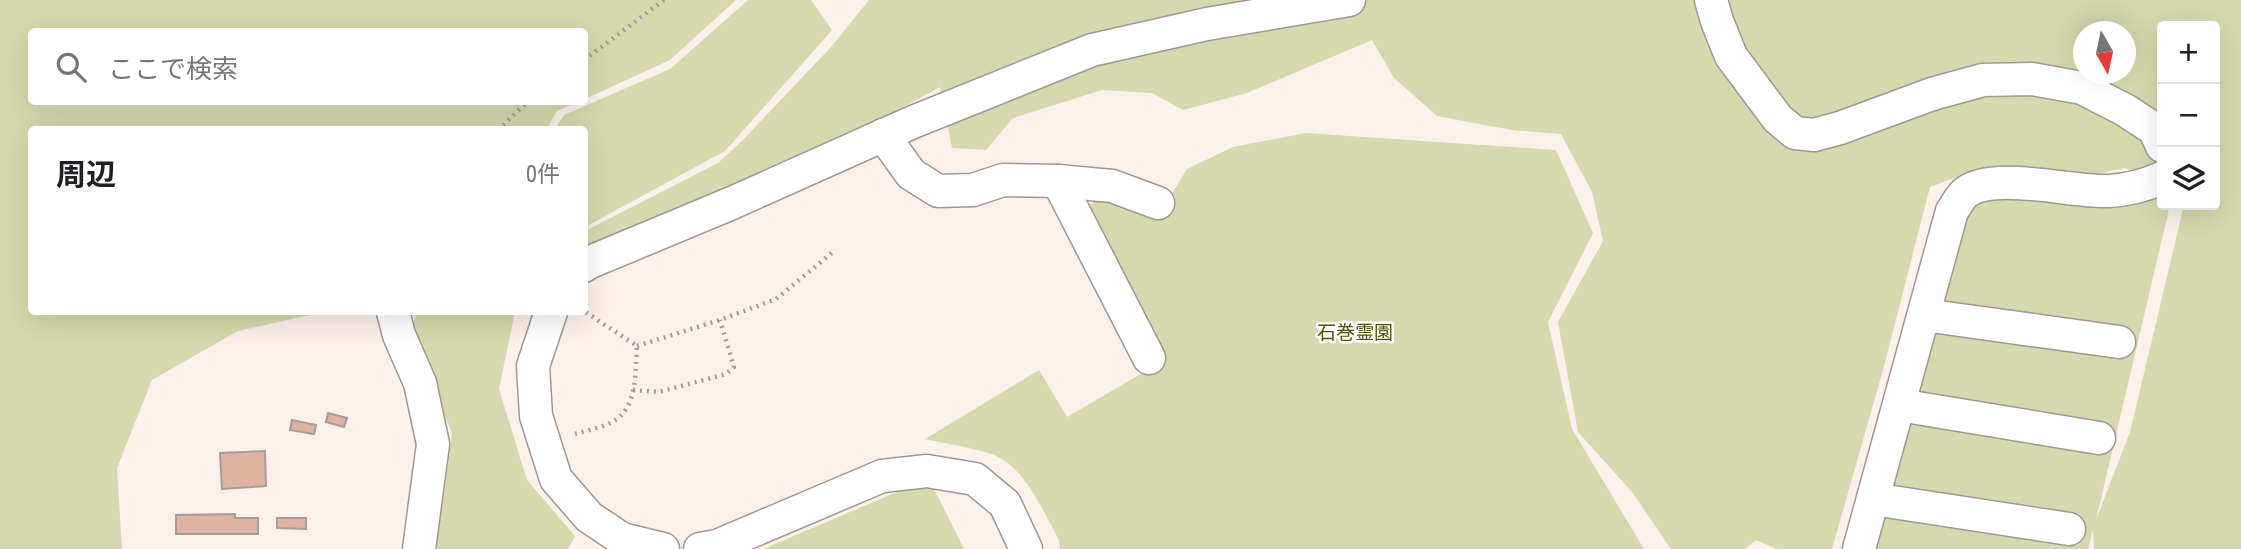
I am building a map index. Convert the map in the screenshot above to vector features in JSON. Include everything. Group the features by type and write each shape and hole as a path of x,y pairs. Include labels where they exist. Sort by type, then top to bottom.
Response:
{"street":[{"path":"588,263 883,135 1092,50 1207,24 1349,0"},
{"path":"1711,0 1731,57 1778,119 1795,133 1814,135 1840,128 1932,94 1983,80 2032,79 2082,88 2154,129 2157,135"},
{"path":"883,135 911,174 938,191 973,190 1003,180 1058,181 1112,186 1158,203"},
{"path":"1859,549 1952,211 1965,193 1983,184 2004,182 2109,191 2157,180"},
{"path":"1058,181 1149,358"},
{"path":"394,315 399,335 420,383 433,444 419,549"},
{"path":"550,315 533,366 536,416 556,479 589,517 611,532 622,539 663,549"},
{"path":"1924,315 2119,342"},
{"path":"1899,405 2099,438"},
{"path":"700,549 718,546 882,476 927,471 975,480 1005,504 1026,549"},
{"path":"1873,499 2069,529"}],"path":[{"path":"588,57 664,0"},
{"path":"502,126 524,105"},
{"path":"588,315 638,346 776,299 833,252"},
{"path":"633,390 659,392 726,374 734,367 720,320"},
{"path":"564,437 617,419 629,405 638,346"}],"green space":[{"path":"0,0 736,0 670,60 588,98 588,28 28,28 28,105 571,105 557,111 548,126 28,126 28,315 310,315 238,331 152,380 117,468 122,549 0,549"},
{"path":"748,0 811,0 832,30 725,151 588,225 588,126 557,126 564,115 670,69"},
{"path":"869,0 2241,0 2241,549 2094,549 2093,530 2088,549 1847,549 1939,216 1987,173 1971,172 1930,187 1883,370 1832,549 1777,549 1756,540 1745,549 1671,549 1632,492 1578,432 1558,322 1603,241 1592,192 1561,134 1512,130 1437,116 1394,78 1372,40 1247,93 1183,110 1152,93 1102,90 1013,118 986,150 952,148 940,87 861,130 588,250 588,229 718,163 831,47","holes":["2157,21 2220,21 2220,210 2183,210 2130,432 2096,520 2169,210 2157,210 2157,193 2046,178 2097,174 2124,168 2157,178"]},
{"name":"石巻霊園","path":"1306,133 1556,150 1593,233 1548,322 1572,429 1644,549 1060,549 1059,540 1040,504 1024,480 1005,461 977,450 925,439 1039,370 1067,417 1163,361 1086,208 1102,195 1160,213 1187,169 1233,147"},
{"path":"415,315 514,315 499,389 527,480 575,536 568,549 432,549 444,495 452,433 411,334"},
{"path":"931,483 964,549 763,549 904,489"}],"building":[{"path":"328,413 347,418 344,427 326,422"},
{"path":"292,420 316,425 314,434 290,430"},
{"path":"265,451 266,486 222,489 220,453"},
{"path":"235,514 235,518 258,518 258,534 176,534 176,515"},
{"path":"277,518 306,518 306,529 277,528"}]}
